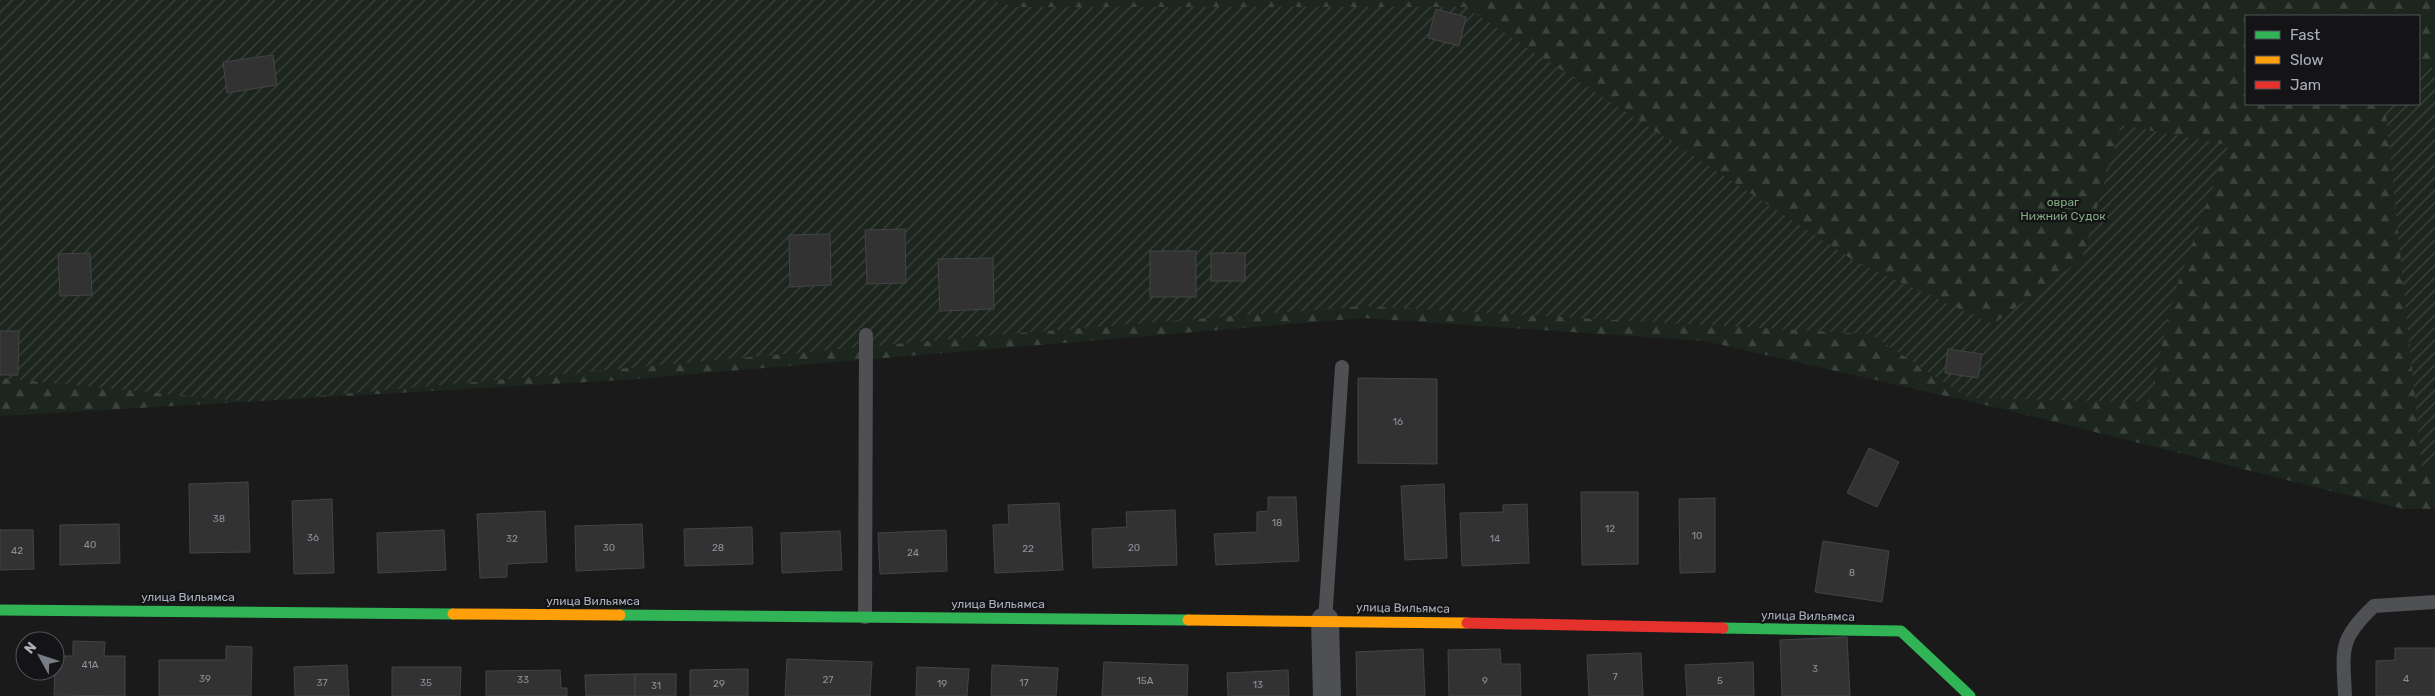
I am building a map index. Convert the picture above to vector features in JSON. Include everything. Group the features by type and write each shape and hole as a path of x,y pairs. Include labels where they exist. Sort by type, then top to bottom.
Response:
{"street":[{"name":"улица Вильямса","path":"0,610 1325,621 1901,632 1970,696"},
{"path":"1325,621 1327,696"}],"lane":[{"path":"865,617 866,336"},
{"path":"1325,621 1342,367"},
{"path":"2344,696 2343,648 2356,623 2374,606 2435,602"}],"green space":[{"name":"овраг Нижний Судок","path":"0,0 2435,0 2435,509 2403,509 2007,410 1705,341 1363,318 622,380 0,416"},
{"name":"овраг Нижний Судок","path":"0,0 984,0 1016,7 1465,7 1856,262 1993,324 2082,259 2121,125 2228,145 2173,297 2149,402 1968,398 1870,334 1363,306 1005,334 252,402 0,378"},
{"path":"2420,67 2435,68 2435,464 2422,467 2385,105 2420,105"}],"building":[{"path":"1436,9 1466,17 1459,46 1428,38"},
{"path":"273,55 277,85 227,93 223,62"},
{"path":"905,229 906,283 867,284 865,230"},
{"path":"830,234 831,285 790,287 789,235"},
{"path":"1150,251 1196,251 1196,297 1150,297"},
{"path":"90,253 92,295 60,296 58,254"},
{"path":"1211,253 1245,253 1245,281 1211,281"},
{"path":"993,258 994,309 940,311 938,259"},
{"path":"0,331 19,331 18,375 0,375"},
{"path":"1948,349 1982,354 1978,378 1945,373"},
{"path":"1358,378 1437,379 1437,464 1358,463"},
{"path":"1869,448 1899,462 1877,507 1847,493"},
{"path":"248,482 250,552 190,553 189,484"},
{"path":"1444,484 1447,558 1405,560 1401,486"},
{"path":"1581,492 1638,492 1638,564 1582,565"},
{"path":"1268,497 1296,497 1299,561 1216,565 1214,534 1257,532 1257,512 1268,511"},
{"path":"1715,498 1715,572 1680,573 1679,499"},
{"path":"332,499 334,573 294,574 292,501"},
{"path":"1059,503 1063,570 995,573 993,525 1009,524 1008,505"},
{"path":"1527,504 1529,563 1462,566 1460,513 1503,512 1503,505"},
{"path":"1175,510 1177,565 1093,568 1092,529 1127,527 1126,512"},
{"path":"545,511 547,562 507,564 507,577 480,578 477,514"},
{"path":"119,524 120,563 60,565 60,525"},
{"path":"642,524 644,568 576,571 575,526"},
{"path":"752,527 753,564 685,566 684,529"},
{"path":"0,530 33,530 34,569 0,570"},
{"path":"444,530 446,570 378,573 377,533"},
{"path":"946,530 947,571 880,574 878,533"},
{"path":"840,531 842,570 782,573 781,533"},
{"path":"1823,541 1889,551 1882,602 1815,592"},
{"path":"1847,637 1850,696 1782,696 1780,640"},
{"path":"73,641 105,642 104,656 125,656 125,696 54,695 54,681 65,681 65,656 73,656"},
{"path":"226,646 252,647 251,696 159,696 159,660 226,660"},
{"path":"2395,648 2435,648 2435,696 2376,696 2376,661 2395,660"},
{"path":"1423,649 1425,696 1357,696 1356,652"},
{"path":"1500,649 1501,664 1520,664 1521,696 1449,696 1448,650"},
{"path":"1641,653 1643,696 1589,696 1587,655"},
{"path":"787,659 872,662 870,696 785,696"},
{"path":"1104,662 1188,665 1187,696 1102,696"},
{"path":"1753,662 1754,696 1687,696 1685,665"},
{"path":"347,665 349,696 295,696 294,667"},
{"path":"992,665 1058,668 1056,696 991,696"},
{"path":"392,667 461,667 460,696 392,696"},
{"path":"917,667 969,669 967,696 916,696"},
{"path":"748,669 748,696 690,696 690,670"},
{"path":"560,670 561,688 567,688 567,696 486,696 486,671"},
{"path":"1288,670 1289,696 1228,696 1227,673"},
{"path":"635,674 635,696 586,696 585,675"},
{"path":"635,674 676,674 676,696 635,696"}],"traffic: fast":[{"path":"0,610 453,614"},
{"path":"620,615 1188,620"},
{"path":"1723,628 1901,631 1970,696"}],"traffic: slow":[{"path":"453,614 620,615"},
{"path":"1188,620 1467,623"}],"traffic: jam":[{"path":"1467,623 1723,628"}]}
